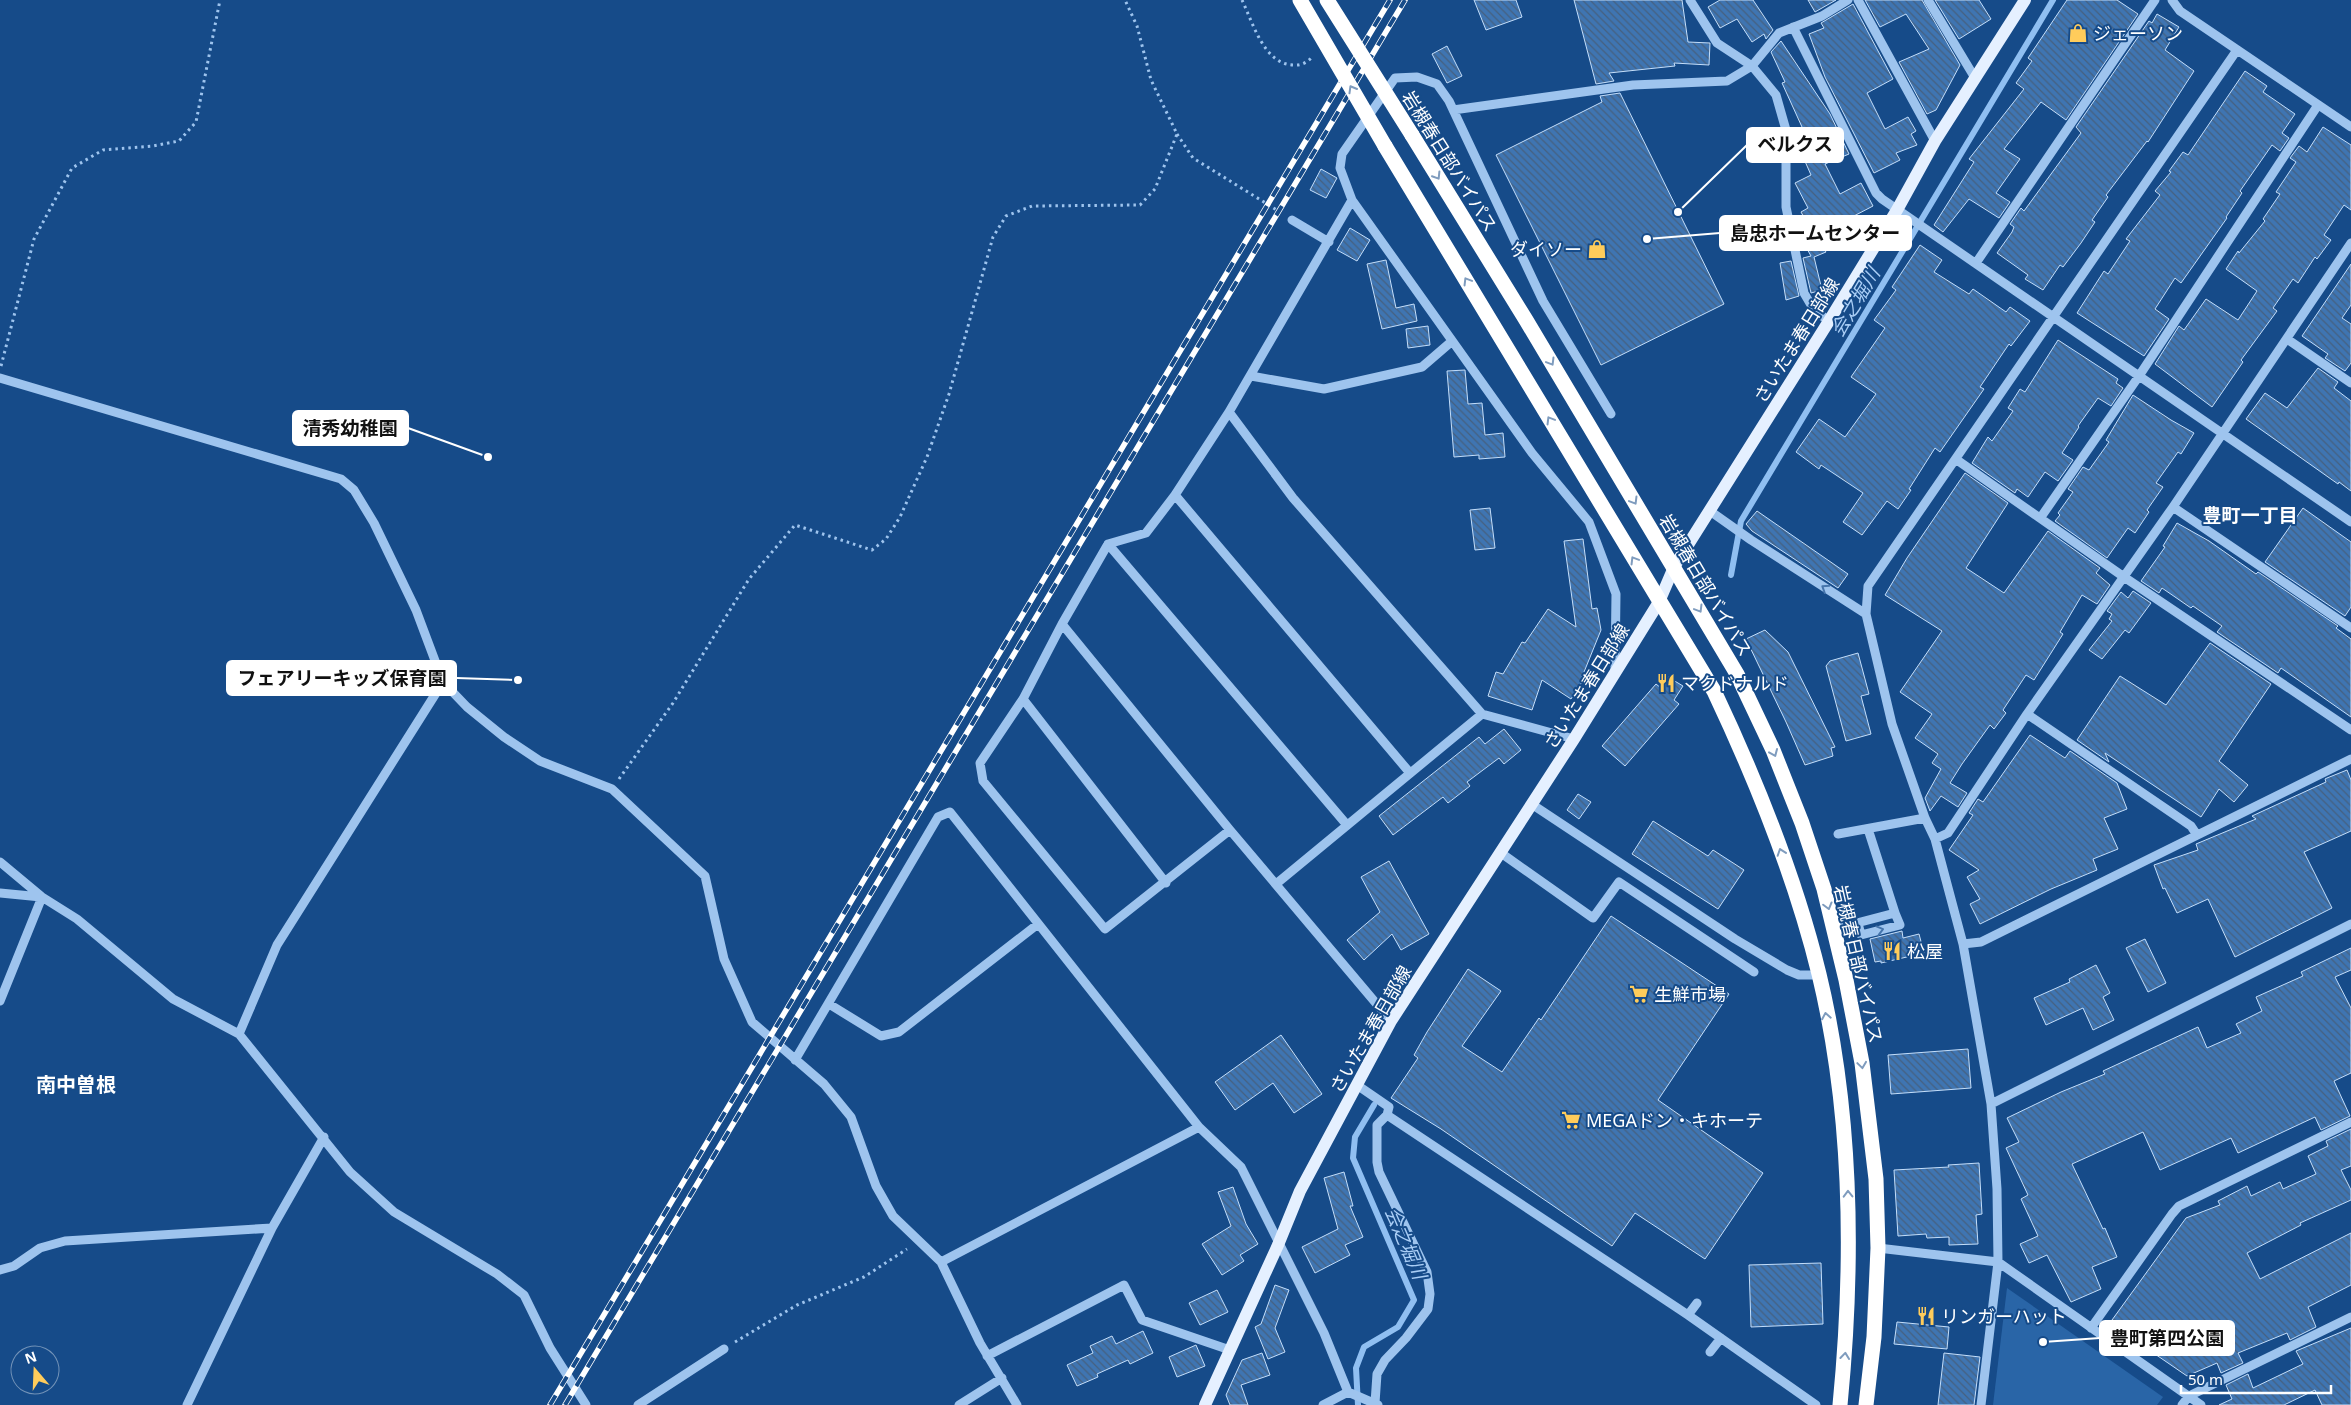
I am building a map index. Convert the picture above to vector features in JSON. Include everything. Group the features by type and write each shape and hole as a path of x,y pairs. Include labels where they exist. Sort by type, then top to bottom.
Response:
{"highway":[{"path":"1300,0 1385,146 1658,602 1714,691 1746,760 1797,898 1819,975 1836,1069 1848,1181 1850,1254 1847,1327 1840,1405"},
{"name":"岩槻春日部バイパス","path":"1327,0 1526,320 1737,674 1773,750 1802,823 1834,929 1846,980 1862,1063 1876,1179 1878,1248 1874,1337 1866,1405"}],"main road":[{"name":"さいたま春日部線","path":"1205,1405 1278,1245 1300,1191 1391,1021 1533,805 1574,739 1658,602 1674,567 1829,321 1897,210 1935,141 2025,0"}],"street":[{"path":"1690,0 1717,43 1752,66 1776,95 1786,130 1786,207 1804,293 1814,310 1829,321"},
{"path":"1453,110 1633,85 1727,81 1752,66 1779,32 1822,16 1848,0"},
{"path":"1858,0 1935,141"},
{"path":"1928,0 1975,78"},
{"path":"1976,263 2155,0"},
{"path":"2172,0 2180,11 2351,127"},
{"path":"1793,27 1876,193 1910,220 1976,263 2351,522"},
{"path":"1980,1405 1998,1262 1997,1188 1991,1104 1963,944 1934,839 1924,818 1892,724 1866,614 1868,586 1957,460 2237,50"},
{"path":"1611,414 1543,301 1453,110 1437,84 1417,78 1394,78 1342,154 1340,168 1352,200 1451,342 1532,453 1589,522 1616,594 1616,671"},
{"path":"2041,517 2139,376 2318,105"},
{"path":"1230,830 1105,929 983,781 980,763 1023,699 1062,624 1108,544 1146,533 1175,495 1252,376 1352,200"},
{"path":"1292,220 1329,242"},
{"path":"1934,839 1948,833 2027,714 2223,435 2286,340 2347,256 2351,244"},
{"path":"2286,340 2351,384"},
{"path":"1252,376 1324,389 1422,367 1451,342"},
{"path":"0,378 341,479 354,490 374,523 416,610 442,682 467,708 504,737 540,760 612,789 705,876 724,959 752,1022 824,1084 851,1117 876,1186 893,1216 941,1262 987,1356 1017,1405"},
{"path":"1229,412 1293,498 1482,714 1574,739"},
{"path":"1957,460 2041,517 2124,577 2351,730"},
{"path":"1175,495 1410,773"},
{"path":"2173,507 2351,628"},
{"path":"1710,511 1751,540 1866,614"},
{"path":"1108,544 1347,825"},
{"path":"1062,624 1230,830 1391,1021"},
{"path":"239,1034 276,945 442,682"},
{"path":"1023,699 1166,882"},
{"path":"1276,884 1482,714"},
{"path":"2027,714 2191,826 2197,835"},
{"path":"1963,944 1981,942 2351,759"},
{"path":"1533,805 1734,939 1787,970 1799,975 1819,975"},
{"path":"796,1060 938,817 950,812 1199,1127 1241,1167 1278,1245 1324,1334 1349,1392 1377,1404 1377,1374 1385,1360 1406,1338 1428,1309 1430,1294 1427,1272 1379,1172 1377,1125 1387,1115 1388,1107 1357,1084"},
{"path":"1838,834 1924,818"},
{"path":"1834,929 1896,913 1868,828"},
{"path":"1501,854 1593,918 1619,882 1754,972"},
{"path":"0,862 42,897 77,919 173,999 239,1034 324,1137 350,1172 394,1212 497,1274 524,1295 554,1356 586,1405"},
{"path":"0,893 42,897"},
{"path":"0,1001 42,897"},
{"path":"829,1004 881,1036 899,1032 1038,924"},
{"path":"1991,1104 2351,924"},
{"path":"1726,955 1734,939"},
{"path":"1387,1115 1688,1315 1816,1405"},
{"path":"2092,1328 2172,1214 2180,1206 2351,1122"},
{"path":"941,1262 1199,1127"},
{"path":"187,1405 272,1228 324,1137"},
{"path":"0,1270 14,1266 40,1248 65,1241 272,1228"},
{"path":"1878,1248 1998,1262 2201,1405"},
{"path":"987,1356 1124,1285 1142,1320 1230,1350"},
{"path":"1688,1315 1697,1304"},
{"path":"2182,1405 2189,1396 2351,1317"},
{"path":"1710,1352 1721,1338"},
{"path":"638,1405 724,1349"},
{"path":"959,1405 1002,1378"},
{"path":"1323,1405 1349,1392"}],"path":[{"path":"0,370 34,239 72,168 103,150 153,146 178,141 196,122 220,0"},
{"path":"1124,0 1137,26 1151,80 1177,134 1193,158 1292,220"},
{"path":"1242,0 1267,52 1282,65 1299,66 1312,58 1317,50"},
{"path":"612,789 674,703 749,579 795,525 872,550 886,539 900,518 927,457 949,394 993,237 1006,216 1032,206 1140,205 1155,189 1177,134"},
{"path":"724,1349 796,1305 864,1277 920,1241"}],"shaded area":[{"path":"2007,1288 2163,1397 2157,1405 1993,1405"}],"building":[{"path":"1474,0 1516,0 1522,17 1486,30"},
{"path":"1574,0 1682,0 1688,42 1710,43 1709,65 1674,63 1675,66 1609,73 1614,81 1596,84"},
{"path":"1720,0 1753,0 1773,30 1766,39 1764,34 1752,42 1737,19 1720,28 1708,7"},
{"path":"1808,0 1836,0 1815,12"},
{"path":"1865,0 1922,0 1960,65 1936,110 1927,114 1899,62 1929,49 1906,14 1880,27"},
{"path":"1935,0 1979,0 1991,19 1959,39"},
{"path":"2067,0 2117,0 2138,14 2066,120 2041,102 2004,149 2020,159 1996,193 2010,202 1999,218 1969,199 1943,232 1934,225 1974,162 1969,159 2024,89 2016,83 2032,61 2028,58"},
{"path":"1853,4 1893,79 1867,93 1885,129 1908,117 1916,131 1911,134 1917,145 1896,153 1900,160 1874,173 1825,77 1809,34 1824,28 1821,23"},
{"path":"2157,14 2179,27 2165,50 2194,71 2148,142 2106,195 2108,197 2092,220 2095,222 2081,243 2063,267 2060,265 2043,290 2025,279 2028,275 1997,253 2012,232 2014,227 2010,224 2021,208 2024,211 2081,133 2076,127 2149,21 2152,23"},
{"path":"1781,41 1830,114 1849,154 1825,164 1840,194 1861,183 1873,206 1852,217 1858,230 1853,239 1824,249 1826,252 1814,257 1822,290 1811,293 1803,258 1811,256 1802,240 1813,234 1801,212 1808,208 1795,183 1811,175 1797,143 1807,138 1782,83 1785,82 1771,52"},
{"path":"1447,46 1462,76 1447,83 1432,54"},
{"path":"2245,71 2267,86 2263,92 2295,114 2282,133 2289,138 2280,151 2272,145 2240,191 2242,193 2227,218 2181,283 2175,278 2155,309 2169,319 2144,356 2077,313 2104,271 2108,274 2130,241 2126,239 2160,195 2155,191 2171,172 2169,171 2183,152 2188,155"},
{"path":"1620,93 1724,304 1601,365 1496,155 1602,102 1600,96"},
{"path":"2323,127 2351,145 2351,210 2344,205 2324,235 2331,240 2317,259 2315,257 2298,283 2293,279 2273,308 2277,311 2241,360 2243,362 2212,407 2155,364 2179,326 2184,330 2206,299 2238,320 2257,291 2226,269 2238,251 2239,253 2265,221 2263,219 2280,194 2276,192 2296,162 2290,158 2299,146 2307,152"},
{"path":"1321,169 1337,178 1326,198 1310,190"},
{"path":"1350,228 1370,240 1357,261 1337,250"},
{"path":"1920,245 1942,260 1934,272 1969,294 1973,289 2006,312 2010,307 2030,321 2011,346 2009,344 1980,387 1984,389 1940,452 1935,448 1898,509 1887,501 1862,535 1843,522 1863,493 1821,465 1819,469 1796,452 1819,419 1845,437 1876,394 1851,377 1885,328 1874,320 1896,290 1892,287"},
{"path":"1386,260 1396,308 1414,304 1417,321 1382,329 1367,264"},
{"path":"1791,261 1799,296 1786,300 1780,263"},
{"path":"2351,264 2351,305 2342,318 2351,324 2351,363 2345,371 2325,358 2328,354 2302,336"},
{"path":"1428,326 1430,345 1408,348 1406,329"},
{"path":"2058,340 2118,379 2116,383 2123,388 2111,406 2098,398 2062,453 2073,460 2058,481 2045,472 2028,497 2017,489 2015,493 1972,463 1988,437 1992,441 2013,411 2008,408 2020,389 2025,392"},
{"path":"2318,368 2338,382 2334,388 2351,401 2351,491 2339,482 2338,484 2246,419 2265,393 2287,408"},
{"path":"1465,370 1468,404 1482,403 1485,435 1503,433 1505,457 1479,459 1479,455 1454,457 1447,371"},
{"path":"2133,395 2194,433 2181,454 2178,452 2156,483 2163,487 2147,510 2149,512 2135,533 2128,528 2107,558 2055,521 2060,515 2058,513 2073,492 2068,489 2083,467 2089,470 2109,442 2106,440"},
{"path":"1965,473 2008,503 1966,568 2004,593 2048,531 2100,568 2096,573 2110,585 2097,604 2082,595 2060,632 2063,634 2034,680 2026,675 2003,710 2006,713 1994,729 1990,725 1962,764 1950,783 1967,793 1958,807 1941,796 1930,811 1925,798 1941,769 1932,763 1938,754 1915,738 1932,714 1900,692 1942,631 1885,595 1907,558"},
{"path":"1490,508 1495,548 1475,550 1470,510"},
{"path":"2303,508 2351,542 2351,607 2345,616 2265,562"},
{"path":"1757,511 1848,574 1838,588 1752,531 1746,524"},
{"path":"2177,523 2209,541 2256,574 2258,572 2338,626 2336,628 2351,639 2351,717 2281,668 2278,673 2217,632 2222,626 2193,606 2191,608 2162,588 2159,593 2141,581 2165,547 2163,546"},
{"path":"1583,539 1592,609 1597,608 1601,630 1582,677 1584,679 1571,699 1542,680 1532,710 1488,696 1496,672 1503,674 1522,642 1525,643 1548,609 1576,627 1564,541"},
{"path":"2133,591 2151,603 2129,633 2125,630 2102,659 2089,650 2112,621 2109,619 2112,614 2107,611 2121,592 2128,598"},
{"path":"1765,630 1788,652 1835,747 1831,748 1833,756 1805,765 1746,639"},
{"path":"2210,643 2271,684 2219,761 2248,785 2234,802 2219,789 2201,817 2105,753 2109,762 2077,740 2120,676 2166,705"},
{"path":"1858,653 1869,694 1861,696 1871,734 1846,741 1826,666 1830,661"},
{"path":"1668,677 1683,686 1674,700 1679,704 1625,766 1602,746 1656,684 1661,688"},
{"path":"1504,729 1521,750 1504,764 1499,758 1467,782 1470,786 1448,803 1443,797 1393,835 1379,816 1479,737 1485,744"},
{"path":"2030,735 2065,758 2070,751 2117,783 2127,809 2104,818 2118,849 2093,859 2097,870 2051,889 1980,924 1970,904 1980,899 1967,877 1979,870 1949,850 1973,815 1969,813 1978,799 1983,802"},
{"path":"2347,770 2351,780 2351,831 2304,852 2332,908 2235,957 2208,899 2177,913 2165,888 2163,889 2154,865 2198,850 2196,844 2256,819 2252,816 2326,782 2325,779"},
{"path":"1578,794 1591,802 1579,819 1567,810"},
{"path":"1653,821 1708,856 1713,850 1744,870 1718,909 1632,854"},
{"path":"1389,861 1429,934 1401,950 1392,934 1364,960 1347,940 1380,912 1361,877"},
{"path":"1611,916 1729,994 1658,1100 1763,1173 1705,1259 1635,1213 1612,1246 1441,1129 1391,1098 1418,1058 1414,1055 1427,1032 1468,969 1501,991 1462,1046 1502,1072 1539,1018 1541,1020"},
{"path":"1902,931 1903,938 1919,934 1924,953 1881,963 1881,961 1875,962 1870,939"},
{"path":"2145,939 2166,983 2148,992 2126,948"},
{"path":"2351,948 2351,970 2335,977 2351,1008 2351,1073 2334,1081 2350,1116 2321,1130 2315,1117 2238,1153 2231,1138 2160,1170 2143,1132 2072,1164 2103,1229 2105,1228 2117,1257 2092,1267 2101,1289 2071,1302 2047,1255 2029,1263 2020,1244 2038,1236 2021,1199 2028,1195 2006,1148 2019,1142 2007,1118 2061,1092 2105,1074 2103,1071 2198,1027 2207,1048 2241,1033 2236,1024 2262,1011 2256,997 2303,976 2301,972"},
{"path":"2096,965 2110,993 2103,997 2114,1020 2093,1030 2083,1008 2046,1025 2034,998 2070,982 2069,979"},
{"path":"1281,1035 1322,1094 1294,1113 1273,1083 1235,1110 1215,1082"},
{"path":"1968,1049 1971,1088 1891,1094 1888,1055"},
{"path":"2351,1129 2351,1166 2341,1170 2351,1190 2351,1200 2300,1223 2301,1225 2247,1253 2260,1279 2351,1233 2351,1285 2308,1307 2316,1327 2290,1340 2287,1333 2238,1353 2243,1363 2221,1373 2217,1363 2187,1376 2133,1339 2135,1336 2112,1320 2186,1218 2220,1205 2218,1201 2247,1186 2251,1196 2280,1182 2283,1189 2316,1174 2308,1156 2328,1146 2326,1141"},
{"path":"1979,1163 1982,1214 1976,1215 1978,1244 1949,1245 1949,1237 1927,1238 1926,1234 1898,1236 1894,1170 1949,1167 1948,1165"},
{"path":"1344,1172 1353,1206 1350,1206 1363,1237 1345,1245 1350,1255 1315,1273 1302,1247 1338,1229 1324,1178"},
{"path":"1233,1187 1246,1224 1258,1244 1240,1255 1244,1261 1222,1275 1202,1244 1231,1226 1218,1192"},
{"path":"1821,1263 1823,1324 1751,1327 1749,1265"},
{"path":"1275,1285 1289,1290 1275,1328 1285,1352 1268,1359 1255,1327 1261,1324"},
{"path":"1217,1290 1228,1312 1200,1325 1189,1303"},
{"path":"1897,1322 1949,1327 1947,1349 1894,1344"},
{"path":"2351,1328 2351,1405 2322,1405 2315,1390 2284,1405 2219,1405 2232,1399 2226,1385 2248,1374 2253,1388 2303,1364 2296,1351"},
{"path":"1143,1331 1153,1353 1130,1364 1128,1360 1097,1374 1098,1377 1077,1386 1067,1365 1093,1353 1090,1346 1112,1336 1116,1344"},
{"path":"1196,1345 1205,1366 1177,1377 1169,1357"},
{"path":"1262,1353 1270,1375 1241,1385 1248,1405 1230,1405 1226,1395 1242,1360"},
{"path":"1944,1353 1980,1357 1974,1405 1938,1405"}],"waterway":[{"name":"会之堀川","path":"1731,575 1741,521 2053,0"},
{"name":"会之堀川","path":"1358,1405 1356,1368 1364,1347 1398,1327 1414,1300 1353,1158 1355,1137 1374,1105"}],"railway":[{"path":"550,1405 1390,0"},
{"path":"565,1405 1405,0"}],"place":[{"name":"ジェーソン","path":"2078,33"},
{"name":"ベルクス","path":"1678,212"},
{"name":"島忠ホームセンター","path":"1647,239"},
{"name":"ダイソー","path":"1597,249"},
{"name":"清秀幼稚園","path":"488,457"},
{"name":"フェアリーキッズ保育園","path":"518,680"},
{"name":"マクドナルド","path":"1666,683"},
{"name":"松屋","path":"1892,951"},
{"name":"生鮮市場","path":"1639,994"},
{"name":"MEGAドン・キホーテ","path":"1571,1120"},
{"name":"リンガーハット","path":"1926,1316"},
{"name":"豊町第四公園","path":"2043,1342"}],"district":[{"name":"豊町一丁目","path":"2250,515"},
{"name":"南中曽根","path":"76,1084"}]}
